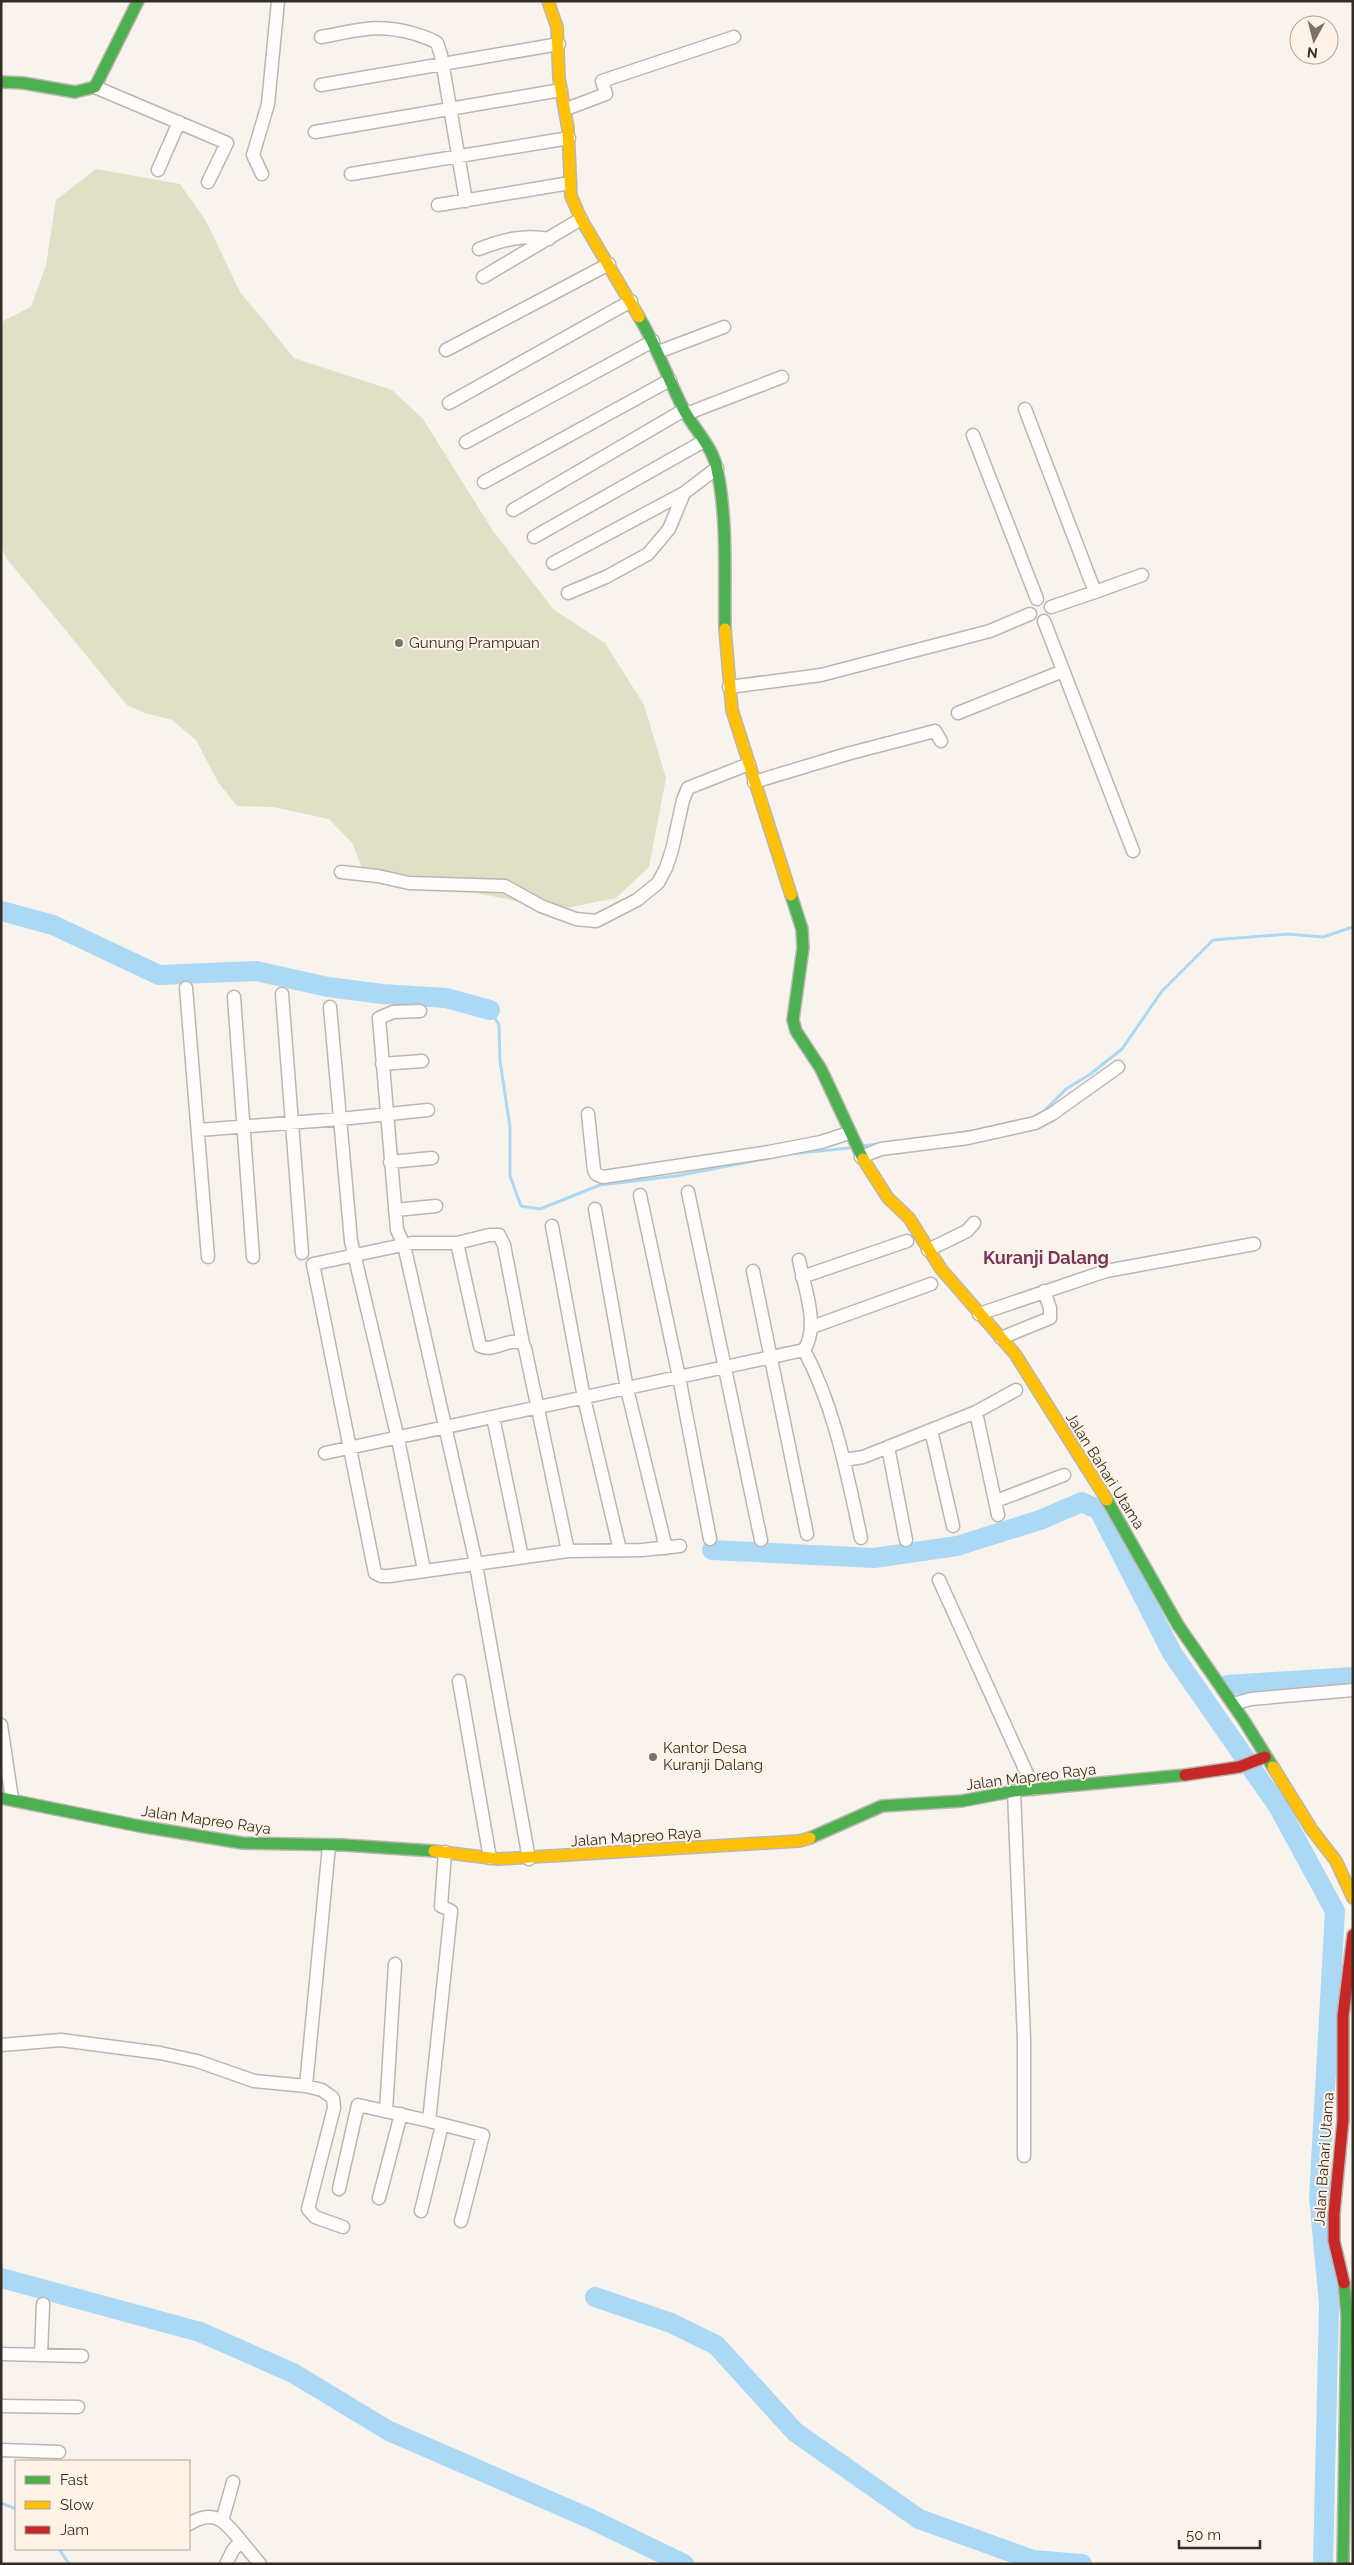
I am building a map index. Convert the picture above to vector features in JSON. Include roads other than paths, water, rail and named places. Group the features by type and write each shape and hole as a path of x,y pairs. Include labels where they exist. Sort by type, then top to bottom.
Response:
{"street":[{"path":"95,88 110,63 138,1"},
{"path":"262,174 253,155 268,104 278,1"},
{"path":"548,1 557,27 559,44 558,78 566,110 572,196 581,220 631,301 656,347 685,412 704,441 717,468 684,493 554,563"},
{"path":"321,37 365,28 399,30 433,40 440,49 466,202"},
{"path":"566,110 606,94 602,81 734,37"},
{"path":"321,85 559,44"},
{"path":"1,82 23,83 75,92 95,88 227,143 208,182"},
{"path":"315,132 561,90"},
{"path":"158,170 179,122"},
{"path":"351,174 569,138"},
{"path":"438,205 466,202 570,183"},
{"path":"483,277 581,220"},
{"path":"479,250 498,242 526,236 550,239"},
{"path":"446,350 609,264"},
{"path":"449,403 631,301"},
{"path":"466,442 656,347 724,327"},
{"path":"513,510 685,412 782,377"},
{"path":"484,482 670,380"},
{"path":"1025,410 1095,592"},
{"path":"973,435 1037,600"},
{"path":"534,537 704,441"},
{"name":"Jalan Bahari Utama","path":"717,468 723,529 729,687 734,717 802,930 803,948 794,1008 794,1026 821,1069 860,1155 888,1198 909,1218 941,1269 1015,1354 1102,1491 1178,1625 1233,1704 1312,1830 1336,1861 1353,1898"},
{"path":"568,593 606,577 648,554 669,529 684,493"},
{"path":"1051,607 1142,575"},
{"path":"1037,600 1046,600 1051,607 1051,616 1044,621 1035,621 1030,614 1030,605 1037,600"},
{"path":"729,687 820,675 990,631 1030,614"},
{"path":"1044,621 1133,851"},
{"path":"958,713 1063,671"},
{"path":"754,782 847,754 935,731 942,741"},
{"path":"341,872 378,876 409,883 505,886 529,901 576,919 596,921 604,919 642,897 658,883 672,850 682,800 688,788 748,764"},
{"path":"186,988 208,1257"},
{"path":"282,994 302,1253"},
{"path":"234,997 253,1257"},
{"path":"330,1007 351,1241 356,1254 398,1439 424,1570"},
{"path":"420,1011 393,1012 379,1018 397,1230 404,1245 444,1429 476,1562 529,1859"},
{"path":"382,1064 422,1061"},
{"path":"860,1155 881,1149 968,1138 1035,1123 1052,1114 1118,1067"},
{"path":"199,1130 428,1110"},
{"path":"588,1114 594,1170 596,1174 604,1177 851,1138"},
{"path":"390,1162 432,1158"},
{"path":"688,1192 761,1540"},
{"path":"640,1196 679,1377 710,1539"},
{"path":"395,1210 436,1206"},
{"path":"595,1209 627,1389 666,1548"},
{"path":"928,1250 967,1231 974,1223"},
{"path":"552,1226 584,1398 620,1550"},
{"path":"568,1551 539,1408 523,1344 506,1254 499,1235 489,1235 457,1243 430,1242 404,1245 315,1262 312,1267 351,1448 375,1573 381,1576 568,1551 680,1546"},
{"path":"802,1278 907,1241"},
{"path":"457,1243 480,1346 487,1348 514,1341 523,1344"},
{"path":"979,1314 1106,1272 1254,1244"},
{"path":"325,1454 804,1350 810,1341 812,1327 799,1260"},
{"path":"753,1271 807,1534"},
{"path":"812,1327 931,1284"},
{"path":"1002,1338 1050,1318 1050,1308 1044,1291"},
{"path":"804,1350 814,1369 844,1460 861,1538"},
{"path":"844,1460 863,1457 976,1412 1016,1390"},
{"path":"976,1412 998,1515"},
{"path":"493,1417 522,1557"},
{"path":"931,1430 953,1526"},
{"path":"888,1447 906,1540"},
{"path":"996,1502 1064,1475"},
{"path":"939,1580 1034,1789"},
{"path":"459,1681 490,1858"},
{"path":"1233,1704 1260,1698 1353,1690"},
{"path":"1,1724 6,1798"},
{"name":"Jalan Mapreo Raya","path":"6,1798 106,1820 222,1840 263,1844 445,1852 490,1858 529,1859 799,1841 822,1835 862,1813 882,1806 962,1801 1014,1791 1205,1773 1239,1767 1265,1757"},
{"path":"1014,1791 1023,2030 1024,2156"},
{"path":"306,2086 329,1846"},
{"path":"429,2121 451,1911 440,1906 445,1852"},
{"name":"Jalan Bahari Utama","path":"1342,2564 1347,2316 1343,2274 1334,2241 1334,2221 1343,2120 1344,2002 1353,1935"},
{"path":"386,2111 396,1964"},
{"path":"1,2045 61,2040 100,2044 179,2057 254,2081 306,2086 330,2093 334,2103 308,2209 315,2217 342,2227"},
{"path":"339,2189 358,2105 483,2134 461,2220"},
{"path":"379,2198 401,2114"},
{"path":"421,2211 442,2125"},
{"path":"41,2355 43,2304"},
{"path":"1,2354 82,2356"},
{"path":"1,2406 78,2407"},
{"path":"1,2450 32,2456 59,2452"},
{"path":"222,2521 233,2482"},
{"path":"190,2523 204,2516 222,2521 260,2564"},
{"path":"226,2564 239,2542"}],"waterway":[{"path":"1,911 53,925 159,975 256,971 328,987 382,994 446,998 490,1010"},
{"path":"1041,1114 1066,1089 1089,1075 1122,1049 1162,991 1213,940 1288,934 1323,937 1353,927"},
{"path":"490,1010 499,1025 500,1061 510,1127 510,1176 521,1206 540,1209 600,1185 676,1176 790,1154 849,1148"},
{"path":"956,1133 973,1131"},
{"path":"862,1146 878,1144"},
{"path":"712,1550 874,1558 957,1546 1040,1520 1082,1502 1099,1510 1172,1653 1247,1761"},
{"path":"1227,1685 1353,1677"},
{"path":"1252,1769 1278,1806 1335,1911 1319,2197 1329,2304 1323,2564"},
{"path":"1,2278 200,2332 293,2373 389,2431 591,2519 684,2564"},
{"path":"595,2297 671,2323 716,2345 795,2432 919,2519 1033,2560 1082,2564"},
{"path":"1,2503 15,2509"},
{"path":"60,2550 69,2564"}],"place":[{"name":"Gunung Prampuan","path":"399,643"},
{"name":"Kantor Desa Kuranji Dalang","path":"653,1757"}],"district":[{"name":"Kuranji Dalang","path":"1046,1257"}]}
